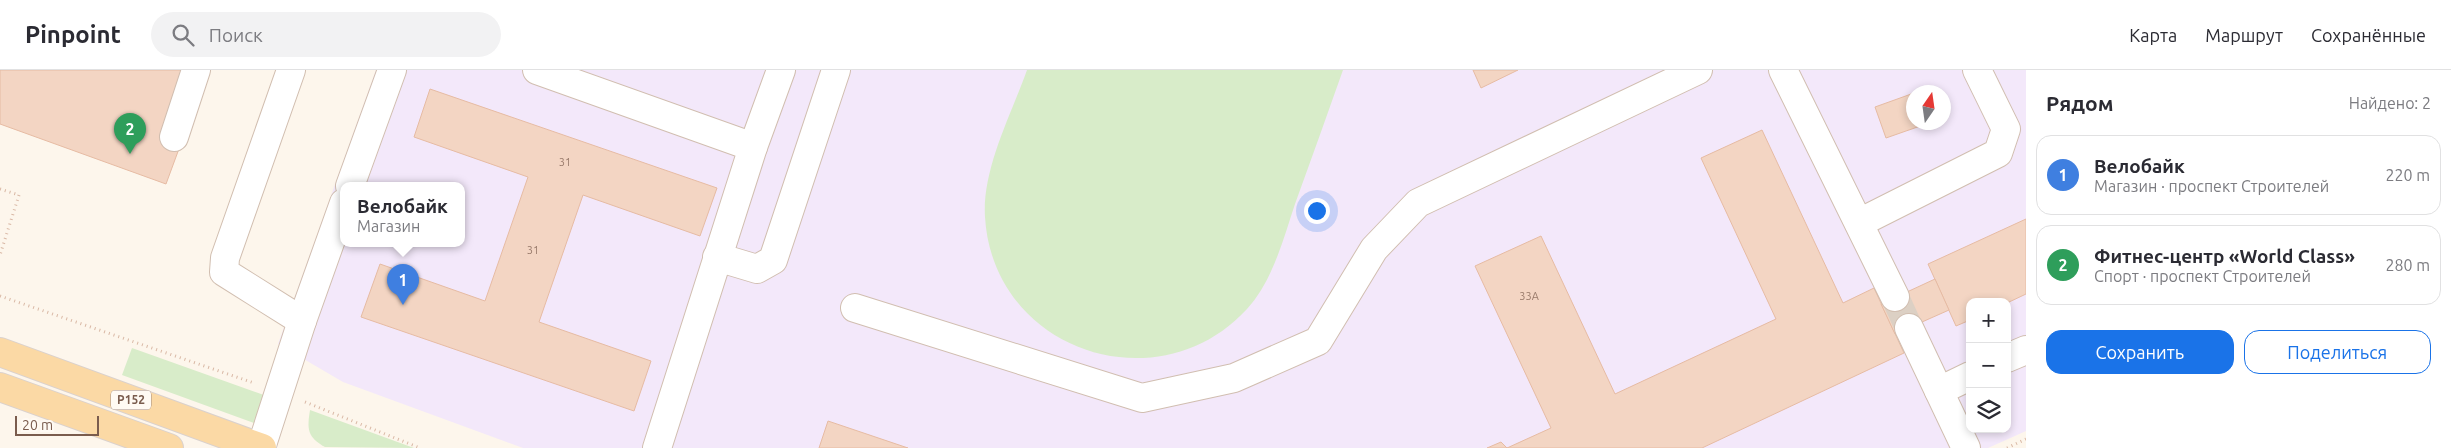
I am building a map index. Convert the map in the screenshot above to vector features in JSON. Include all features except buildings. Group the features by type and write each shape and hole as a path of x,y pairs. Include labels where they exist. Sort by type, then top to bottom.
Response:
{"main road":[{"name":"Р152","path":"0,352 262,448"},
{"name":"Р152","path":"0,387 170,448"}],"lane":[{"path":"174,136 196,70"},
{"path":"291,70 225,258 224,272 302,322"},
{"path":"351,182 392,70"},
{"path":"537,70 753,147"},
{"path":"657,448 753,147 781,70"},
{"path":"717,257 757,269 773,260 836,70"},
{"path":"855,308 1142,398 1234,378 1318,341 1374,249 1418,203 1698,70"},
{"path":"1783,70 1895,298"},
{"path":"1859,223 1998,153 2006,129 1977,70"},
{"path":"262,448 302,322 340,214"},
{"path":"1909,328 1966,448"},
{"path":"2011,356 2026,350"},
{"path":"1939,391 1966,378"}],"path":[{"path":"0,189 19,196 0,255"},
{"path":"0,296 279,392 420,448"},
{"path":"2007,448 2026,439"}],"shaded area":[{"path":"376,70 2026,70 2026,431 1988,448 523,448 343,382 278,344"}],"green space":[{"path":"1027,70 1343,70 1270,273 1256,298 1247,309 1211,338 1170,354 1127,358 1086,350 1048,331 1017,302 995,263 985,217 985,199 988,180 999,142"},
{"path":"132,348 278,400 268,428 122,375"},
{"path":"310,410 414,448 325,447 315,440 310,432"}],"tunnel":[{"path":"1895,297 1909,328"}],"place":[{"name":"Фитнес-центр «World Class»","path":"130,154"},
{"name":"Велобайк","path":"403,305"}]}
